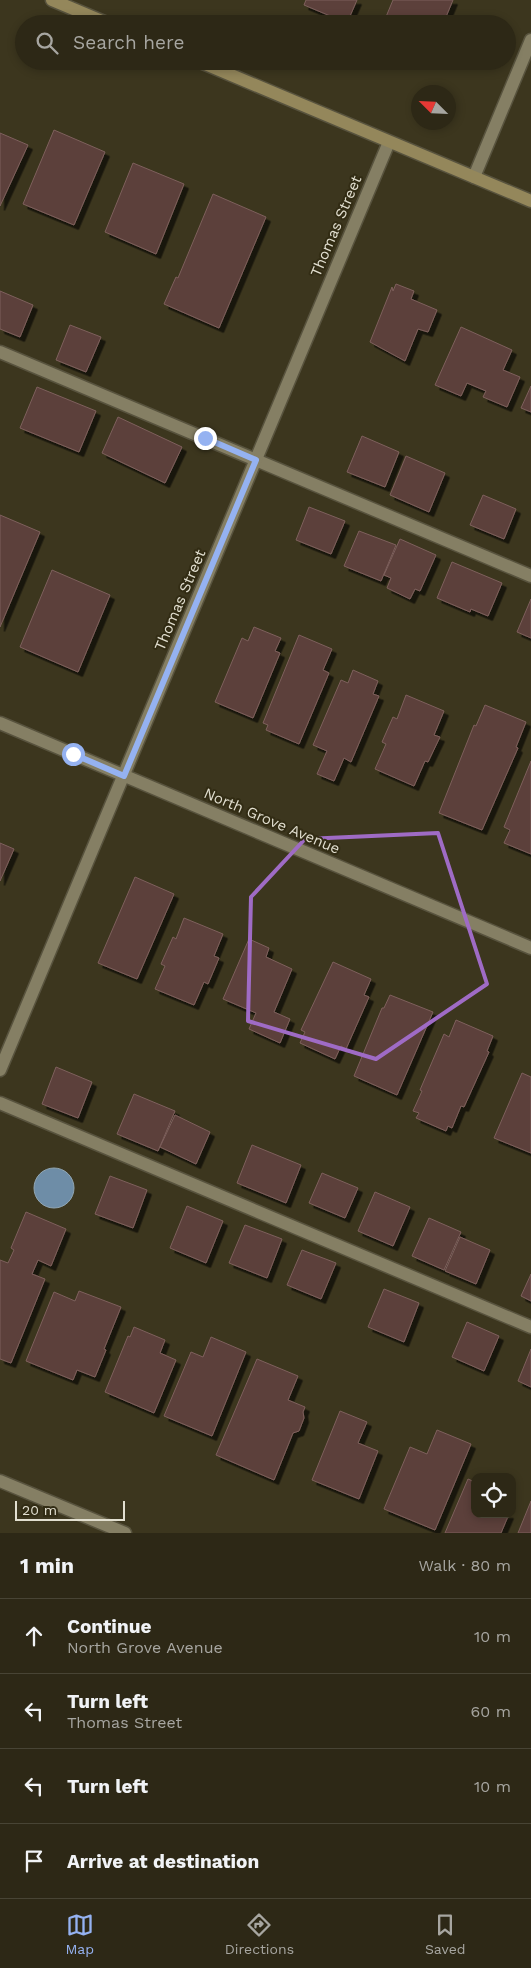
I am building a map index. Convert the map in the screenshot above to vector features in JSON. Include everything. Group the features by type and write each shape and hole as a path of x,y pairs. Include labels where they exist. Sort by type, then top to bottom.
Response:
{"street":[{"path":"52,0 88,15"},
{"path":"474,177 531,40"},
{"path":"219,70 531,201"},
{"name":"Thomas Street","path":"0,1070 389,142"},
{"path":"0,352 531,576"},
{"name":"North Grove Avenue","path":"0,723 531,948"},
{"path":"0,1104 531,1327"},
{"path":"0,1481 125,1533"}],"highlighted area":[{"path":"438,833 487,984 376,1059 248,1021 251,897 305,839"}],"water":[{"path":"58,1168 65,1171 71,1177 74,1188 73,1196 65,1205 58,1208 50,1208 43,1205 35,1196 34,1184 37,1177 46,1169"}],"building":[{"path":"306,0 357,0 350,15 328,15 304,5"},
{"path":"393,0 453,0 447,15 387,15"},
{"path":"54,130 105,152 74,225 23,204"},
{"path":"0,133 28,145 0,206"},
{"path":"133,163 184,184 156,254 105,232"},
{"path":"213,194 266,217 219,328 164,304 176,277 178,278"},
{"path":"396,284 414,291 411,299 437,310 428,332 418,329 405,361 370,342 392,287 393,291"},
{"path":"0,291 33,305 20,337 0,329"},
{"path":"70,325 101,337 86,372 56,360"},
{"path":"461,327 512,350 503,370 520,377 507,407 483,397 486,391 467,383 461,396 435,385"},
{"path":"531,386 531,412 521,408"},
{"path":"37,387 96,411 79,452 20,428"},
{"path":"118,417 182,447 165,483 102,453"},
{"path":"362,436 399,452 385,487 347,472"},
{"path":"406,456 445,473 429,512 390,495"},
{"path":"483,495 516,509 504,539 470,525"},
{"path":"309,507 345,521 331,554 296,540"},
{"path":"0,515 40,532 0,627"},
{"path":"359,531 396,545 381,581 344,566"},
{"path":"400,539 436,555 420,591 415,589 410,599 387,588 391,578 384,575"},
{"path":"452,562 502,583 488,616 471,609 470,612 437,598"},
{"path":"52,570 110,595 78,672 20,647"},
{"path":"531,599 531,638 517,632"},
{"path":"254,627 281,638 275,651 280,653 253,718 215,702 242,638 248,641"},
{"path":"299,635 332,649 323,670 329,673 299,744 266,730 268,725 263,723"},
{"path":"353,670 378,681 373,694 379,696 351,762 344,758 334,781 317,774 327,751 313,745 341,680 348,683"},
{"path":"406,695 444,711 434,735 440,737 428,762 425,761 414,786 375,769 386,744 382,742 393,717 397,719"},
{"path":"485,705 526,722 516,747 518,748 482,830 439,813 474,725 476,726"},
{"path":"531,761 531,854 504,843 510,830 504,827"},
{"path":"0,843 14,849 0,881"},
{"path":"135,877 174,894 137,979 98,963"},
{"path":"184,918 223,934 214,956 219,958 208,984 204,982 194,1005 155,989 165,966 161,964 173,937 176,939"},
{"path":"249,939 269,948 266,957 292,969 274,1012 290,1019 280,1043 249,1029 256,1013 223,999"},
{"path":"333,962 371,979 364,995 369,997 346,1049 341,1046 335,1059 300,1043 305,1032 301,1030"},
{"path":"390,995 433,1012 397,1095 354,1076 382,1008 384,1008"},
{"path":"456,1020 493,1036 487,1051 489,1052 464,1107 461,1106 452,1128 448,1126 446,1131 416,1118 419,1113 413,1111 444,1034 449,1037"},
{"path":"56,1067 92,1082 78,1118 42,1104"},
{"path":"522,1073 531,1077 531,1153 494,1138"},
{"path":"134,1094 175,1111 158,1151 117,1134"},
{"path":"175,1115 210,1132 196,1164 160,1147"},
{"path":"252,1145 301,1165 286,1203 237,1183"},
{"path":"322,1173 358,1188 345,1218 309,1203"},
{"path":"110,1176 147,1190 133,1228 95,1214"},
{"path":"375,1192 410,1207 393,1246 358,1231"},
{"path":"187,1206 223,1221 206,1263 170,1248"},
{"path":"26,1212 66,1229 51,1266 38,1260 32,1274 45,1279 11,1363 0,1359 0,1260 8,1263 14,1250 11,1248"},
{"path":"429,1218 461,1232 444,1270 412,1256"},
{"path":"245,1225 282,1239 267,1278 229,1263"},
{"path":"460,1237 490,1250 476,1284 445,1271"},
{"path":"302,1250 336,1263 321,1299 287,1285"},
{"path":"531,1274 531,1301 521,1296"},
{"path":"384,1289 419,1303 404,1342 368,1327"},
{"path":"79,1291 121,1307 95,1377 77,1370 73,1380 26,1361 54,1292 75,1301"},
{"path":"467,1322 499,1336 484,1371 452,1357"},
{"path":"134,1327 165,1340 160,1353 176,1360 154,1413 105,1392 128,1336 130,1337"},
{"path":"211,1337 246,1352 212,1436 164,1416 191,1352 203,1357"},
{"path":"531,1349 531,1387 518,1381"},
{"path":"257,1359 298,1376 288,1400 305,1407 303,1412 304,1418 299,1431 293,1433 274,1480 216,1455"},
{"path":"340,1411 367,1422 358,1443 378,1451 359,1499 312,1480"},
{"path":"437,1430 471,1444 435,1530 384,1509 410,1447 427,1454"},
{"path":"468,1479 471,1480 471,1518 507,1518 501,1533 445,1533"},
{"path":"531,1501 531,1533 518,1533"}],"route":[{"path":"73,754 124,776 256,460 205,438"}]}
